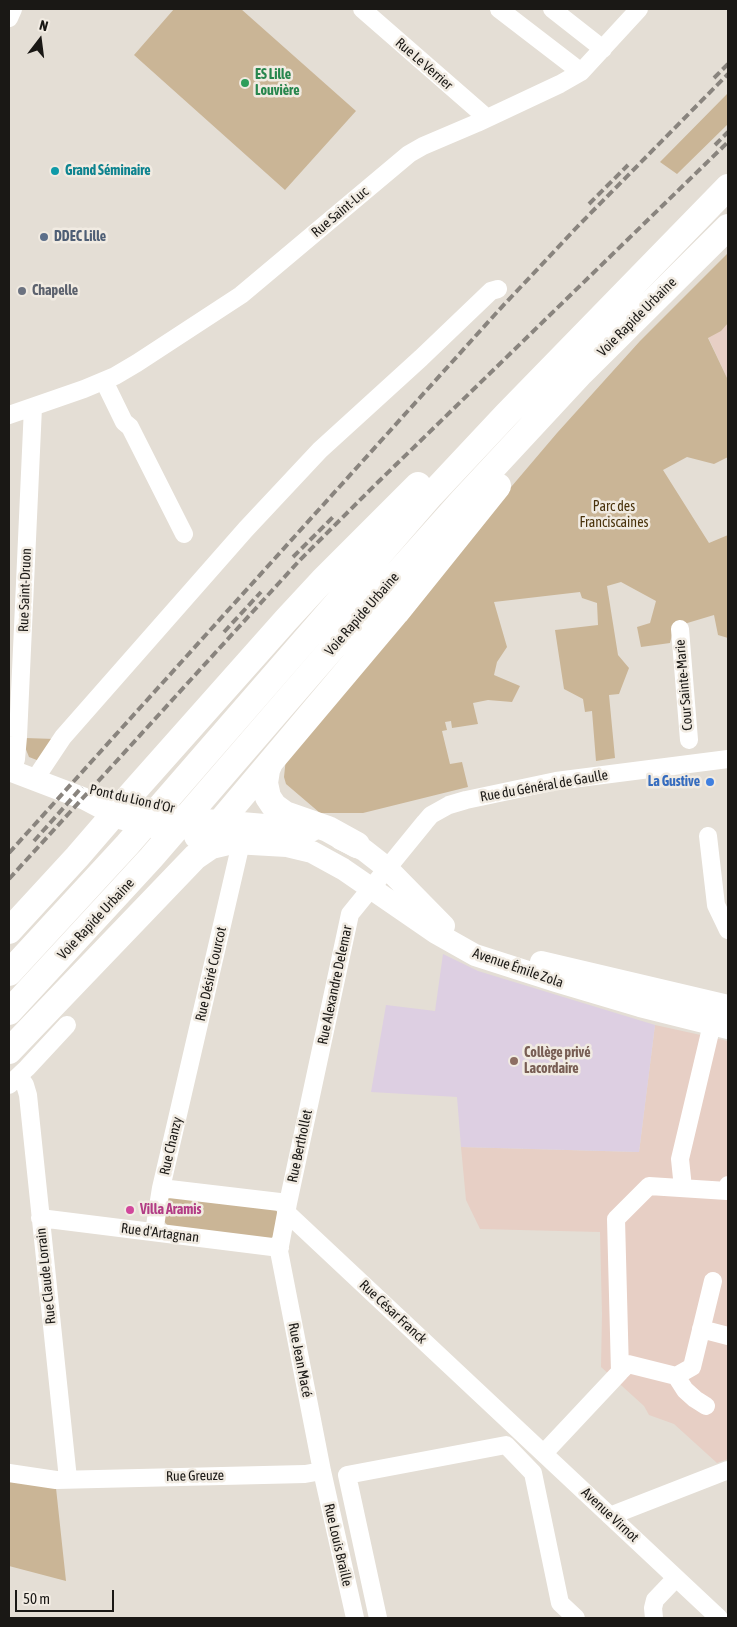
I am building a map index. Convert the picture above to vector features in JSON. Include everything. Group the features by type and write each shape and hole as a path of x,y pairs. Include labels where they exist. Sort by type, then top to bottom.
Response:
{"highway":[{"name":"Voie Rapide Urbaine","path":"9,973 127,845 402,527 506,415 728,187"},
{"name":"Voie Rapide Urbaine","path":"9,1012 151,858 387,585 580,373 728,227"},
{"path":"9,1051 215,835 270,763 396,613 513,468 550,427 580,373"},
{"path":"9,931 70,864 134,810 322,581 456,446 506,415"},
{"path":"270,763 265,782 268,797 274,806 286,814 328,828 357,845"}],"main road":[{"name":"Pont du Lion d'Or","path":"11,768 45,778 93,797 215,835"},
{"name":"Avenue Émile Zola","path":"215,835 301,829 327,834 357,845 387,868 443,925 476,943 526,958 728,1006"},
{"name":"Avenue Émile Zola","path":"215,835 249,836 257,833 301,829"},
{"name":"Avenue Émile Zola","path":"215,835 287,846 312,852 332,862 431,930 475,955 588,991 720,1026"}],"street":[{"path":"9,18 13,9"},
{"name":"Rue Le Verrier","path":"362,9 487,118"},
{"path":"499,9 581,72"},
{"path":"552,9 603,49"},
{"name":"Rue Saint-Luc","path":"9,415 107,386 137,363 241,295 409,154 560,84 581,72 639,9"},
{"path":"45,778 63,737 246,529 320,450 491,291 498,289"},
{"path":"107,386 124,422 130,427 184,534"},
{"name":"Rue Saint-Druon","path":"11,768 18,737 33,407"},
{"name":"Cour Sainte-Marie","path":"680,629 690,751"},
{"name":"Rue du Général de Gaulle","path":"370,887 431,815 449,805 690,751 728,759"},
{"name":"Rue Désiré Courcot","path":"180,1105 215,835"},
{"path":"708,836 715,898 719,912 728,930"},
{"name":"Rue Alexandre Delemar","path":"313,1089 349,915 370,887"},
{"path":"14,1081 67,1025"},
{"path":"683,1188 680,1159 720,1026"},
{"name":"Rue Claude Lorrain","path":"14,1081 25,1085 28,1095 68,1478"},
{"name":"Rue Berthollet","path":"280,1248 313,1089"},
{"name":"Rue Chanzy","path":"154,1232 180,1105"},
{"path":"620,1372 616,1219 649,1186 727,1191 728,1186"},
{"path":"162,1188 287,1207"},
{"name":"Rue César Franck","path":"287,1207 500,1412"},
{"name":"Rue d'Artagnan","path":"40,1218 280,1248"},
{"name":"Rue Jean Macé","path":"280,1248 280,1260 322,1471"},
{"path":"676,1376 692,1367 713,1281"},
{"path":"701,1329 728,1336"},
{"path":"535,1482 548,1457 628,1364 676,1376 685,1390 706,1406"},
{"name":"Avenue Virnot","path":"500,1412 719,1618"},
{"path":"378,1618 347,1475 506,1445 533,1473 560,1603 576,1618"},
{"path":"610,1516 728,1470"},
{"name":"Rue Greuze","path":"9,1472 56,1480 68,1478 305,1474 322,1471"},
{"name":"Rue Louis Braille","path":"322,1471 355,1618"},
{"path":"654,1618 653,1608 655,1600 676,1578"}],"shaded area":[{"path":"728,310 728,380 708,337"},
{"name":"Collège privé Lacordaire","path":"443,954 478,971 655,1025 639,1152 461,1147 457,1097 371,1092 386,1005 435,1011"},
{"path":"655,1025 728,1041 728,1459 717,1463 674,1424 649,1415 644,1406 601,1367 600,1232 480,1229 466,1200 461,1147 639,1152"}],"green space":[{"name":"ES Lille Louvière","path":"174,9 241,9 356,111 285,190 134,55"},
{"path":"728,93 728,124 677,174 660,162"},
{"name":"Parc des Franciscaines","path":"728,253 728,323 721,331 708,338 728,380 728,457 714,464 687,457 663,470 709,543 728,535 728,638 718,635 714,615 674,627 670,643 641,647 637,627 650,623 656,601 621,582 607,586 618,655 629,668 619,694 609,695 615,758 596,761 592,711 585,712 583,699 564,689 555,630 598,625 597,603 582,598 580,592 494,602 507,647 497,662 494,675 520,686 512,702 488,700 473,703 478,724 452,728 451,721 445,722 447,730 442,731 450,764 462,762 468,787 363,813 320,813 286,784 284,777 286,758 449,560 557,433 640,341"},
{"path":"25,738 55,739 42,762 29,757 25,747"},
{"path":"168,1197 275,1209 278,1213 274,1236 270,1239 168,1226 163,1220"},
{"path":"9,1479 56,1488 66,1581 9,1566"}],"railway":[{"path":"714,78 728,64"},
{"path":"9,853 499,310 578,226 728,74"},
{"path":"715,145 728,132"},
{"path":"9,879 299,561 728,142"},
{"path":"589,204 628,165"},
{"path":"293,557 334,516"},
{"path":"224,632 261,592"},
{"path":"34,841 82,787"}],"place":[{"name":"ES Lille Louvière","path":"245,83"},
{"name":"Grand Séminaire","path":"55,171"},
{"name":"DDEC Lille","path":"44,237"},
{"name":"Chapelle","path":"22,291"},
{"name":"La Gustive","path":"710,782"},
{"name":"Collège privé Lacordaire","path":"514,1061"},
{"name":"Villa Aramis","path":"130,1210"}]}
